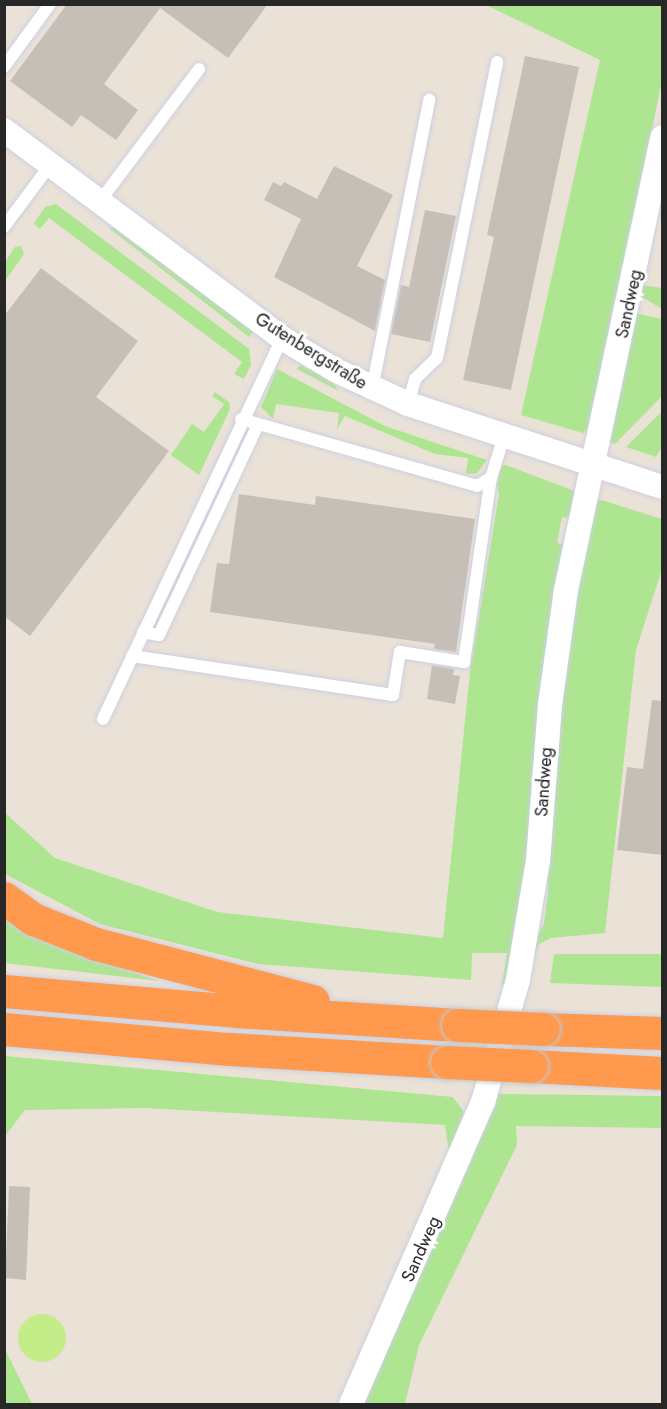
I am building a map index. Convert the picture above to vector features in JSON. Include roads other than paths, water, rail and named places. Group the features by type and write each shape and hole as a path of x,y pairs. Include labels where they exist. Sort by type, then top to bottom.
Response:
{"highway":[{"path":"4,898 33,919 96,944 399,1022"},
{"path":"4,991 399,1022 663,1033"},
{"path":"4,1029 240,1050 663,1073"}],"street":[{"name":"Gutenbergstraße","path":"4,130 282,338 372,389 408,404 663,487"},
{"name":"Sandweg","path":"351,1404 483,1102 518,980 538,861 558,638 592,465 629,306 663,137"}],"lane":[{"path":"4,67 50,4"},
{"path":"408,404 415,379 437,358 497,62"},
{"path":"100,201 200,69"},
{"path":"372,389 429,100"},
{"path":"4,227 51,165"},
{"path":"103,719 241,419 282,338"},
{"path":"241,419 455,482 477,486 491,478"},
{"path":"143,632 159,635 258,425"},
{"path":"132,656 393,695 400,652 464,662 491,478 504,436"}]}
